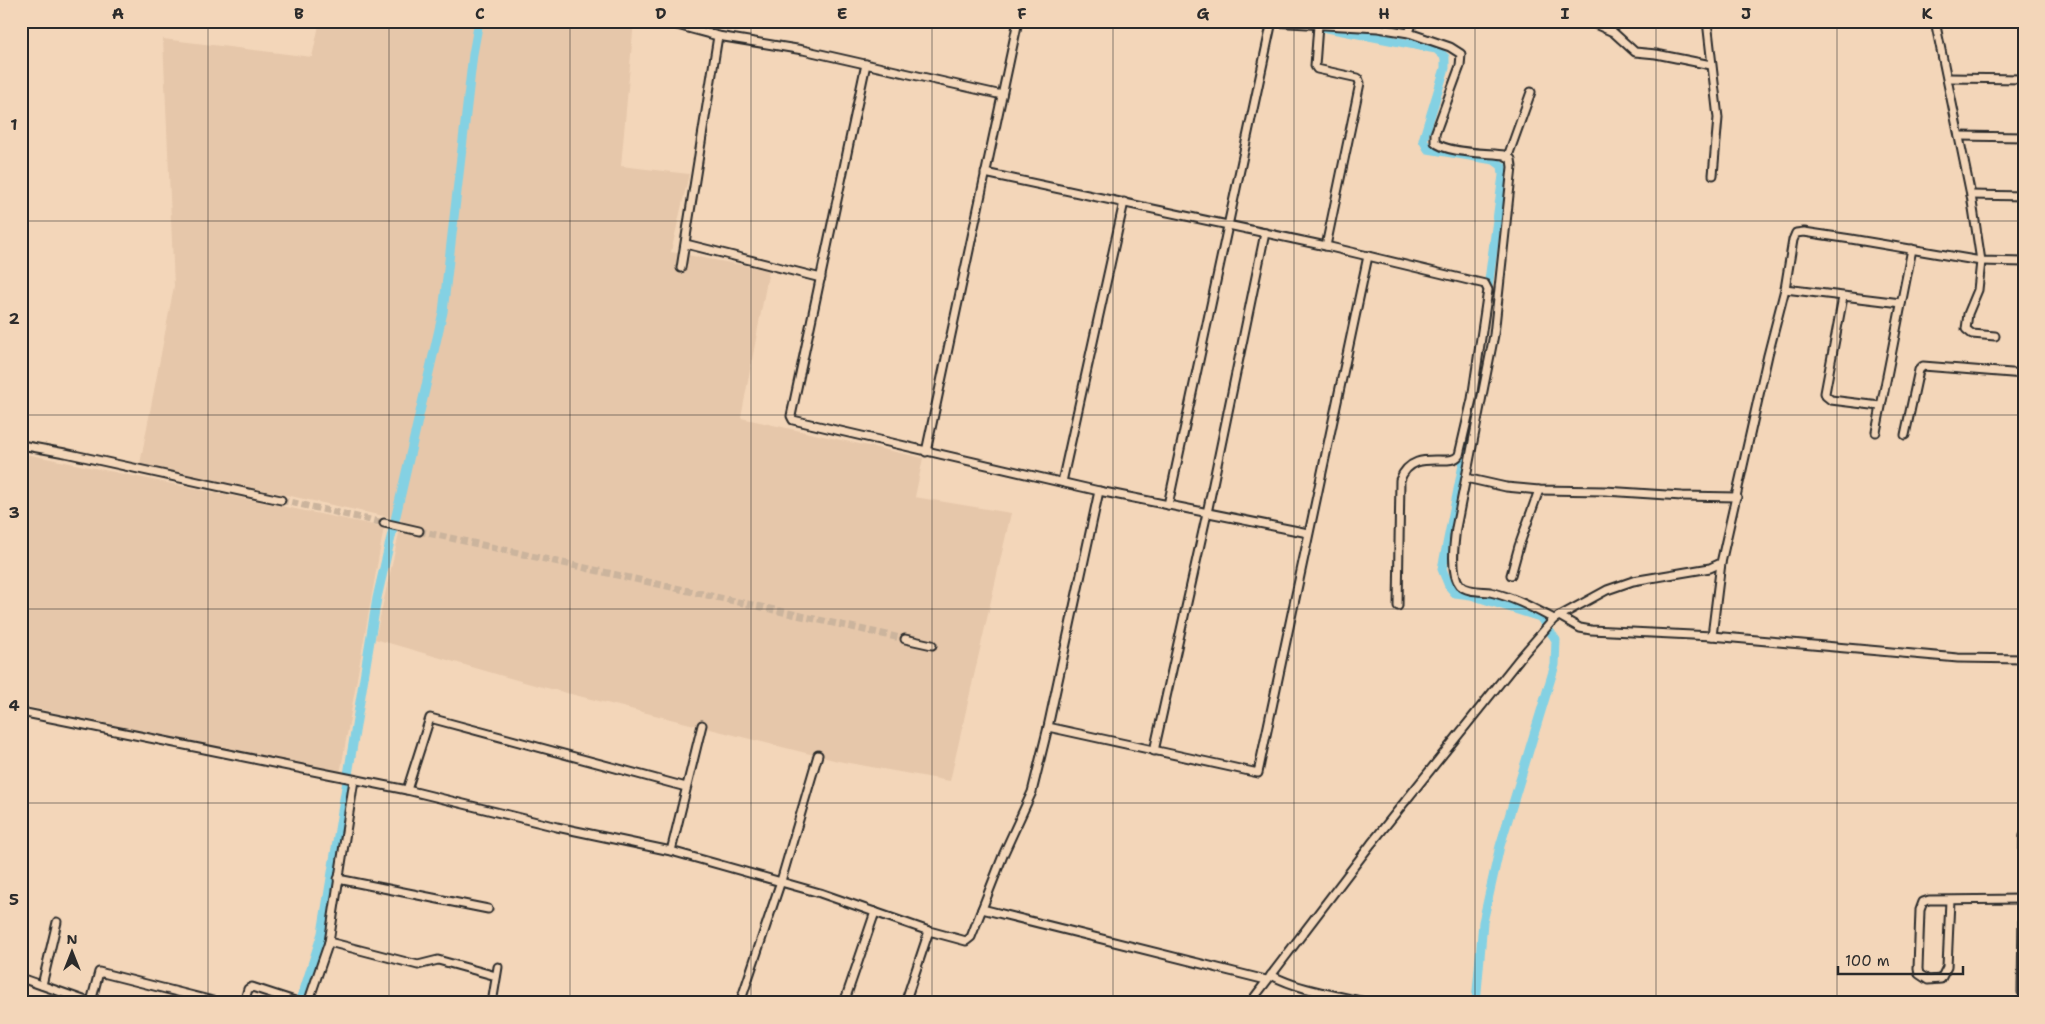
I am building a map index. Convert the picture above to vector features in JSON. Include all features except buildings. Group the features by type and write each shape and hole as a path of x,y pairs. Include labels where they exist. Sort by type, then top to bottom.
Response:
{"street":[{"path":"662,21 718,36 803,50 1002,95"},
{"path":"926,452 1018,21"},
{"path":"1409,34 1413,21"},
{"path":"1588,21 1613,32 1635,52 1656,54 1712,65"},
{"path":"1707,21 1718,118 1713,175"},
{"path":"1934,21 1948,78 1971,195 1981,261 1978,290 1968,314 1966,329 1972,334 1995,336"},
{"path":"1168,505 1226,225 1272,22 1378,28 1409,34 1450,47 1461,54 1460,66 1435,134 1435,142 1440,147 1508,156"},
{"path":"1318,25 1315,66 1317,69 1358,78 1360,83 1326,246"},
{"path":"681,268 718,36"},
{"path":"866,64 791,416 793,420 1099,491 1308,533"},
{"path":"1948,78 2024,79"},
{"path":"1531,92 1508,156 1512,167 1494,335 1456,528 1455,571 1460,586 1516,600 1555,619 1591,630 1712,636 1958,658 2024,659"},
{"path":"1959,136 2024,137"},
{"path":"985,173 1326,246 1485,284 1488,290 1473,390 1459,455 1453,460 1420,460 1406,469 1400,480 1398,606"},
{"path":"1971,195 2024,196"},
{"path":"1062,482 1124,202"},
{"path":"1712,636 1721,563 1768,355 1785,289 1792,240 1796,233 1804,232 1981,261 2024,262"},
{"path":"1154,750 1265,233"},
{"path":"686,244 821,278"},
{"path":"1876,432 1912,249"},
{"path":"1048,727 1258,773 1368,256"},
{"path":"1785,289 1901,303"},
{"path":"1843,297 1826,396 1831,400 1880,406"},
{"path":"1905,435 1919,370 1923,366 2024,374"},
{"path":"21,445 281,500"},
{"path":"1466,478 1506,487 1539,490 1737,497"},
{"path":"1511,575 1518,546 1539,490"},
{"path":"21,712 407,790 557,827 671,851 780,882 929,931 963,940 969,939 1032,792 1099,491"},
{"path":"387,524 419,531"},
{"path":"1250,1003 1371,844 1543,630 1555,619 1606,590 1633,581 1710,568 1721,563"},
{"path":"906,639 932,645"},
{"path":"407,790 430,718 686,787"},
{"path":"671,851 702,725"},
{"path":"740,1003 780,882 818,756"},
{"path":"308,1003 329,942 349,779"},
{"path":"2022,992 2024,836"},
{"path":"338,879 488,909"},
{"path":"1950,900 1947,967 1941,979 1928,980 1919,974 1918,969 1921,905 1926,901 1950,900 2024,899"},
{"path":"982,909 1370,1003"},
{"path":"844,1003 874,912"},
{"path":"42,984 57,922"},
{"path":"905,1003 929,931"},
{"path":"329,942 418,965 438,960 496,976"},
{"path":"492,1003 498,967"},
{"path":"21,978 92,1002 99,972 221,1003"},
{"path":"244,1003 248,989 252,987 299,1002"}],"shaded area":[{"path":"320,21 634,21 621,166 689,174 671,252 769,270 741,418 923,458 915,497 1011,513 950,781 838,761 531,684 375,639 402,520 140,464 174,286 163,39 312,57"},
{"path":"21,453 384,527 340,774 21,705"}],"waterway":[{"path":"300,1003 322,933 377,598 443,312 473,54 479,21"},
{"path":"1317,26 1436,49 1445,57 1445,68 1423,140 1428,149 1494,160 1502,166 1503,175 1487,295"},
{"path":"1473,407 1442,569 1449,586 1455,593 1471,595 1540,617 1556,640 1555,665 1500,846 1483,922 1476,1003"}],"tunnel":[{"path":"281,500 384,523"},
{"path":"419,531 905,639"}]}
